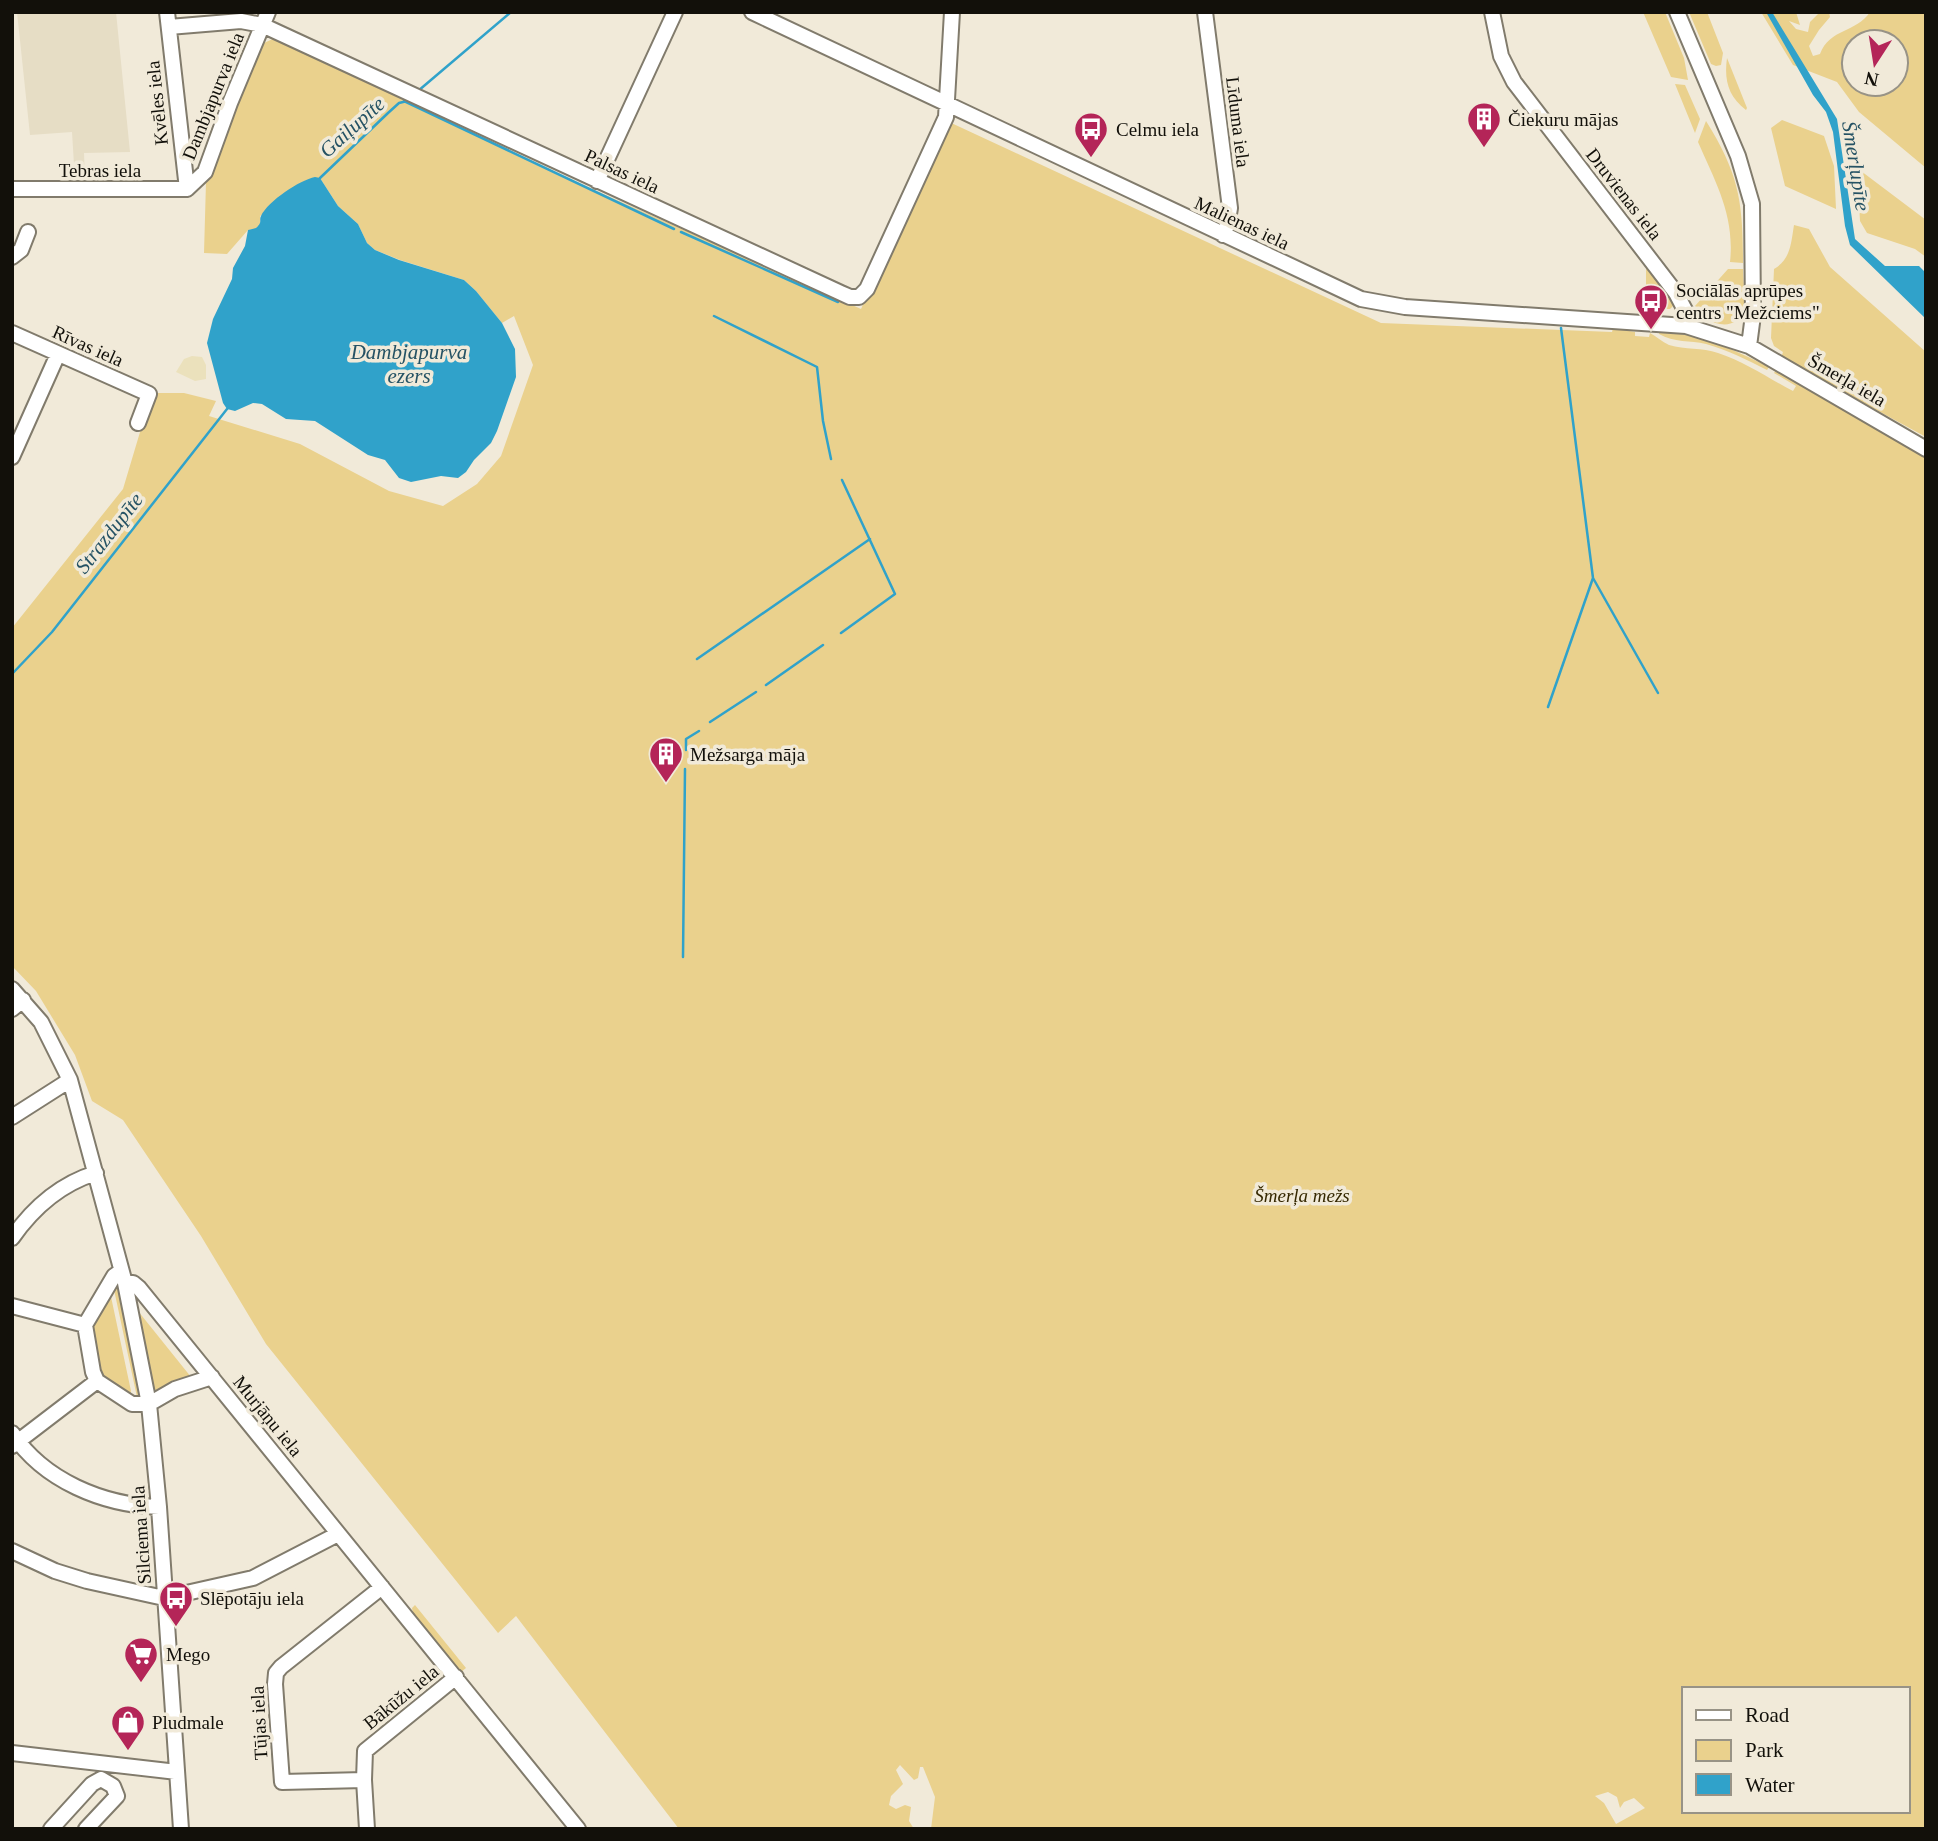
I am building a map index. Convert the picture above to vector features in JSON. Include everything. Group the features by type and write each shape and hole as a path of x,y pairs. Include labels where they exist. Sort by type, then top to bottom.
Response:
{"street":[{"path":"597,181 674,12"},
{"name":"Malienas iela","path":"752,12 1361,299 1390,305 1685,326 1749,346"},
{"path":"948,105 952,12"},
{"name":"Līduma iela","path":"1205,12 1230,208 1223,235"},
{"name":"Druvienas iela","path":"1492,12 1501,56 1514,82 1676,293 1686,312 1685,326"},
{"path":"1677,12 1738,156 1752,204 1753,315 1749,346"},
{"name":"Palsas iela","path":"168,20 265,19 597,181 850,297 859,297 867,289 946,117 948,105"},
{"name":"Dambjapurva iela","path":"187,189 205,172 265,19"},
{"name":"Kvēles iela","path":"168,20 187,189"},
{"name":"Tebras iela","path":"12,189 187,189"},
{"path":"12,257 21,250 28,232"},
{"name":"Rīvas iela","path":"12,333 149,394 138,423"},
{"name":"Šmerļa iela","path":"1749,346 1926,449"},
{"path":"12,457 58,354"},
{"path":"12,989 18,1004 41,1022 70,1080 123,1277 114,1276 85,1325 97,1381 132,1404 149,1404 175,1389 212,1377"},
{"path":"12,1116 70,1080"},
{"path":"12,1238 23,1222 55,1193 96,1173"},
{"name":"Murjāņu iela","path":"123,1277 139,1287 578,1829"},
{"name":"Silciema iela","path":"123,1277 149,1404 159,1507 181,1829"},
{"path":"12,1306 85,1325"},
{"path":"97,1381 14,1440 64,1480 81,1490 118,1503 159,1507"},
{"path":"12,1551 55,1571 87,1581 164,1598 253,1578 338,1534"},
{"name":"Tūjas iela","path":"364,1780 282,1783 276,1673 382,1587"},
{"name":"Bākūžu iela","path":"367,1829 365,1751 456,1677"},
{"path":"12,1753 102,1772 177,1772"},
{"path":"51,1829 102,1772"},
{"path":"86,1829 117,1796 102,1772"}],"shaded area":[{"path":"17,12 116,12 130,152 84,153 85,181 75,181 72,132 30,135"}],"green space":[{"path":"1643,12 1665,12 1684,58 1688,80 1671,77"},
{"path":"1689,12 1707,12 1723,53 1721,65 1711,64"},
{"path":"1761,12 1796,12 1800,25 1789,21 1796,29 1808,32 1810,22 1820,12 1829,12 1830,17 1809,46 1813,56 1820,54 1830,39 1840,33 1840,86 1837,82 1793,65"},
{"path":"1870,12 1926,12 1926,168 1859,112 1849,98 1910,98 1910,28 1850,28"},
{"name":"Šmerļa mežs","path":"277,37 516,155 861,309 947,121 1381,323 1612,332 1613,328 1635,332 1635,336 1649,337 1650,333 1669,345 1712,351 1728,357 1793,391 1796,386 1774,373 1776,370 1926,455 1926,1829 931,1829 935,1797 923,1767 920,1767 918,1778 914,1780 900,1765 896,1770 903,1784 891,1796 889,1805 896,1809 905,1805 911,1807 909,1821 914,1829 679,1829 516,1616 498,1633 266,1344 201,1236 123,1120 92,1101 75,1055 36,991 12,966 12,628 123,489 149,402 156,393 184,393 216,401 209,416 300,444 389,491 443,506 477,484 501,456 533,365 514,316 502,323 464,280 375,250 367,243 358,224 338,206 320,178 260,216 260,225 256,229 248,230 227,254 204,253 206,182 264,43","holes":["1608,1792 1617,1797 1620,1808 1624,1802 1634,1798 1645,1808 1616,1824 1604,1803 1595,1796"]},
{"path":"1727,58 1746,110 1731,93 1726,73"},
{"path":"1675,84 1685,85 1700,119 1695,133"},
{"path":"1782,120 1824,136 1834,166 1836,209 1785,186 1771,128"},
{"path":"1706,121 1726,157 1737,189 1742,222 1743,263 1730,262 1730,230 1723,200 1698,142"},
{"path":"1857,168 1926,220 1926,257 1915,249 1867,233 1860,221"},
{"path":"1794,225 1809,229 1830,267 1926,352 1926,437 1781,358 1783,352 1774,346 1771,338 1774,269 1787,255"},
{"path":"1649,264 1672,300 1673,306 1670,309 1648,309 1646,306 1646,267"},
{"path":"1728,269 1743,269 1744,304 1740,317 1734,322 1720,324 1705,318 1695,306"},
{"path":"1659,331 1716,343 1769,367 1767,370 1706,344 1670,339 1659,334"},
{"path":"117,1283 141,1399 137,1397 113,1285"},
{"path":"110,1292 130,1395 98,1371 88,1329"},
{"path":"138,1311 191,1377 159,1393 155,1392"},
{"path":"415,1605 466,1668 461,1672 413,1613 412,1608"}],"sand":[{"path":"202,357 206,365 206,379 195,381 176,372 184,359"}],"water":[{"path":"1766,12 1772,12 1837,119 1855,239 1885,266 1919,266 1926,273 1926,319 1850,245 1845,226 1833,132 1826,112 1813,95"},
{"name":"Dambjapurva ezers","path":"320,178 338,206 358,224 367,243 375,250 464,280 502,323 515,349 516,377 497,431 491,443 458,478 441,476 411,482 399,478 385,460 368,455 315,421 286,419 262,404 253,403 235,411 227,409 223,403 207,343 213,319 232,279 233,268 245,246 248,230 257,227 265,210 277,198 301,182"}],"waterway":[{"name":"Gaiļupīte","path":"418,91 511,12"},
{"path":"404,101 674,229"},
{"name":"Gaiļupīte","path":"320,178 399,103 407,101"},
{"path":"681,232 838,302"},
{"path":"714,316 817,367 823,421 831,459"},
{"path":"1548,707 1593,578 1561,328"},
{"name":"Strazdupīte","path":"12,674 52,632 227,409"},
{"path":"841,633 895,594 842,480"},
{"path":"697,659 870,539"},
{"path":"1593,578 1658,693"},
{"path":"766,685 823,645"},
{"path":"710,722 756,692"},
{"path":"686,750 686,739 699,731"},
{"path":"683,957 685,769"}],"place":[{"name":"Čiekuru mājas","path":"1484,149"},
{"name":"Celmu iela","path":"1091,159"},
{"name":"Sociālās aprūpes centrs \"Mežciems\"","path":"1651,331"},
{"name":"Mežsarga māja","path":"666,784"},
{"name":"Slēpotāju iela","path":"176,1628"},
{"name":"Mego","path":"141,1684"},
{"name":"Pludmale","path":"128,1752"}],"water label":[{"name":"Šmerļupīte","path":"1856,166"}]}
